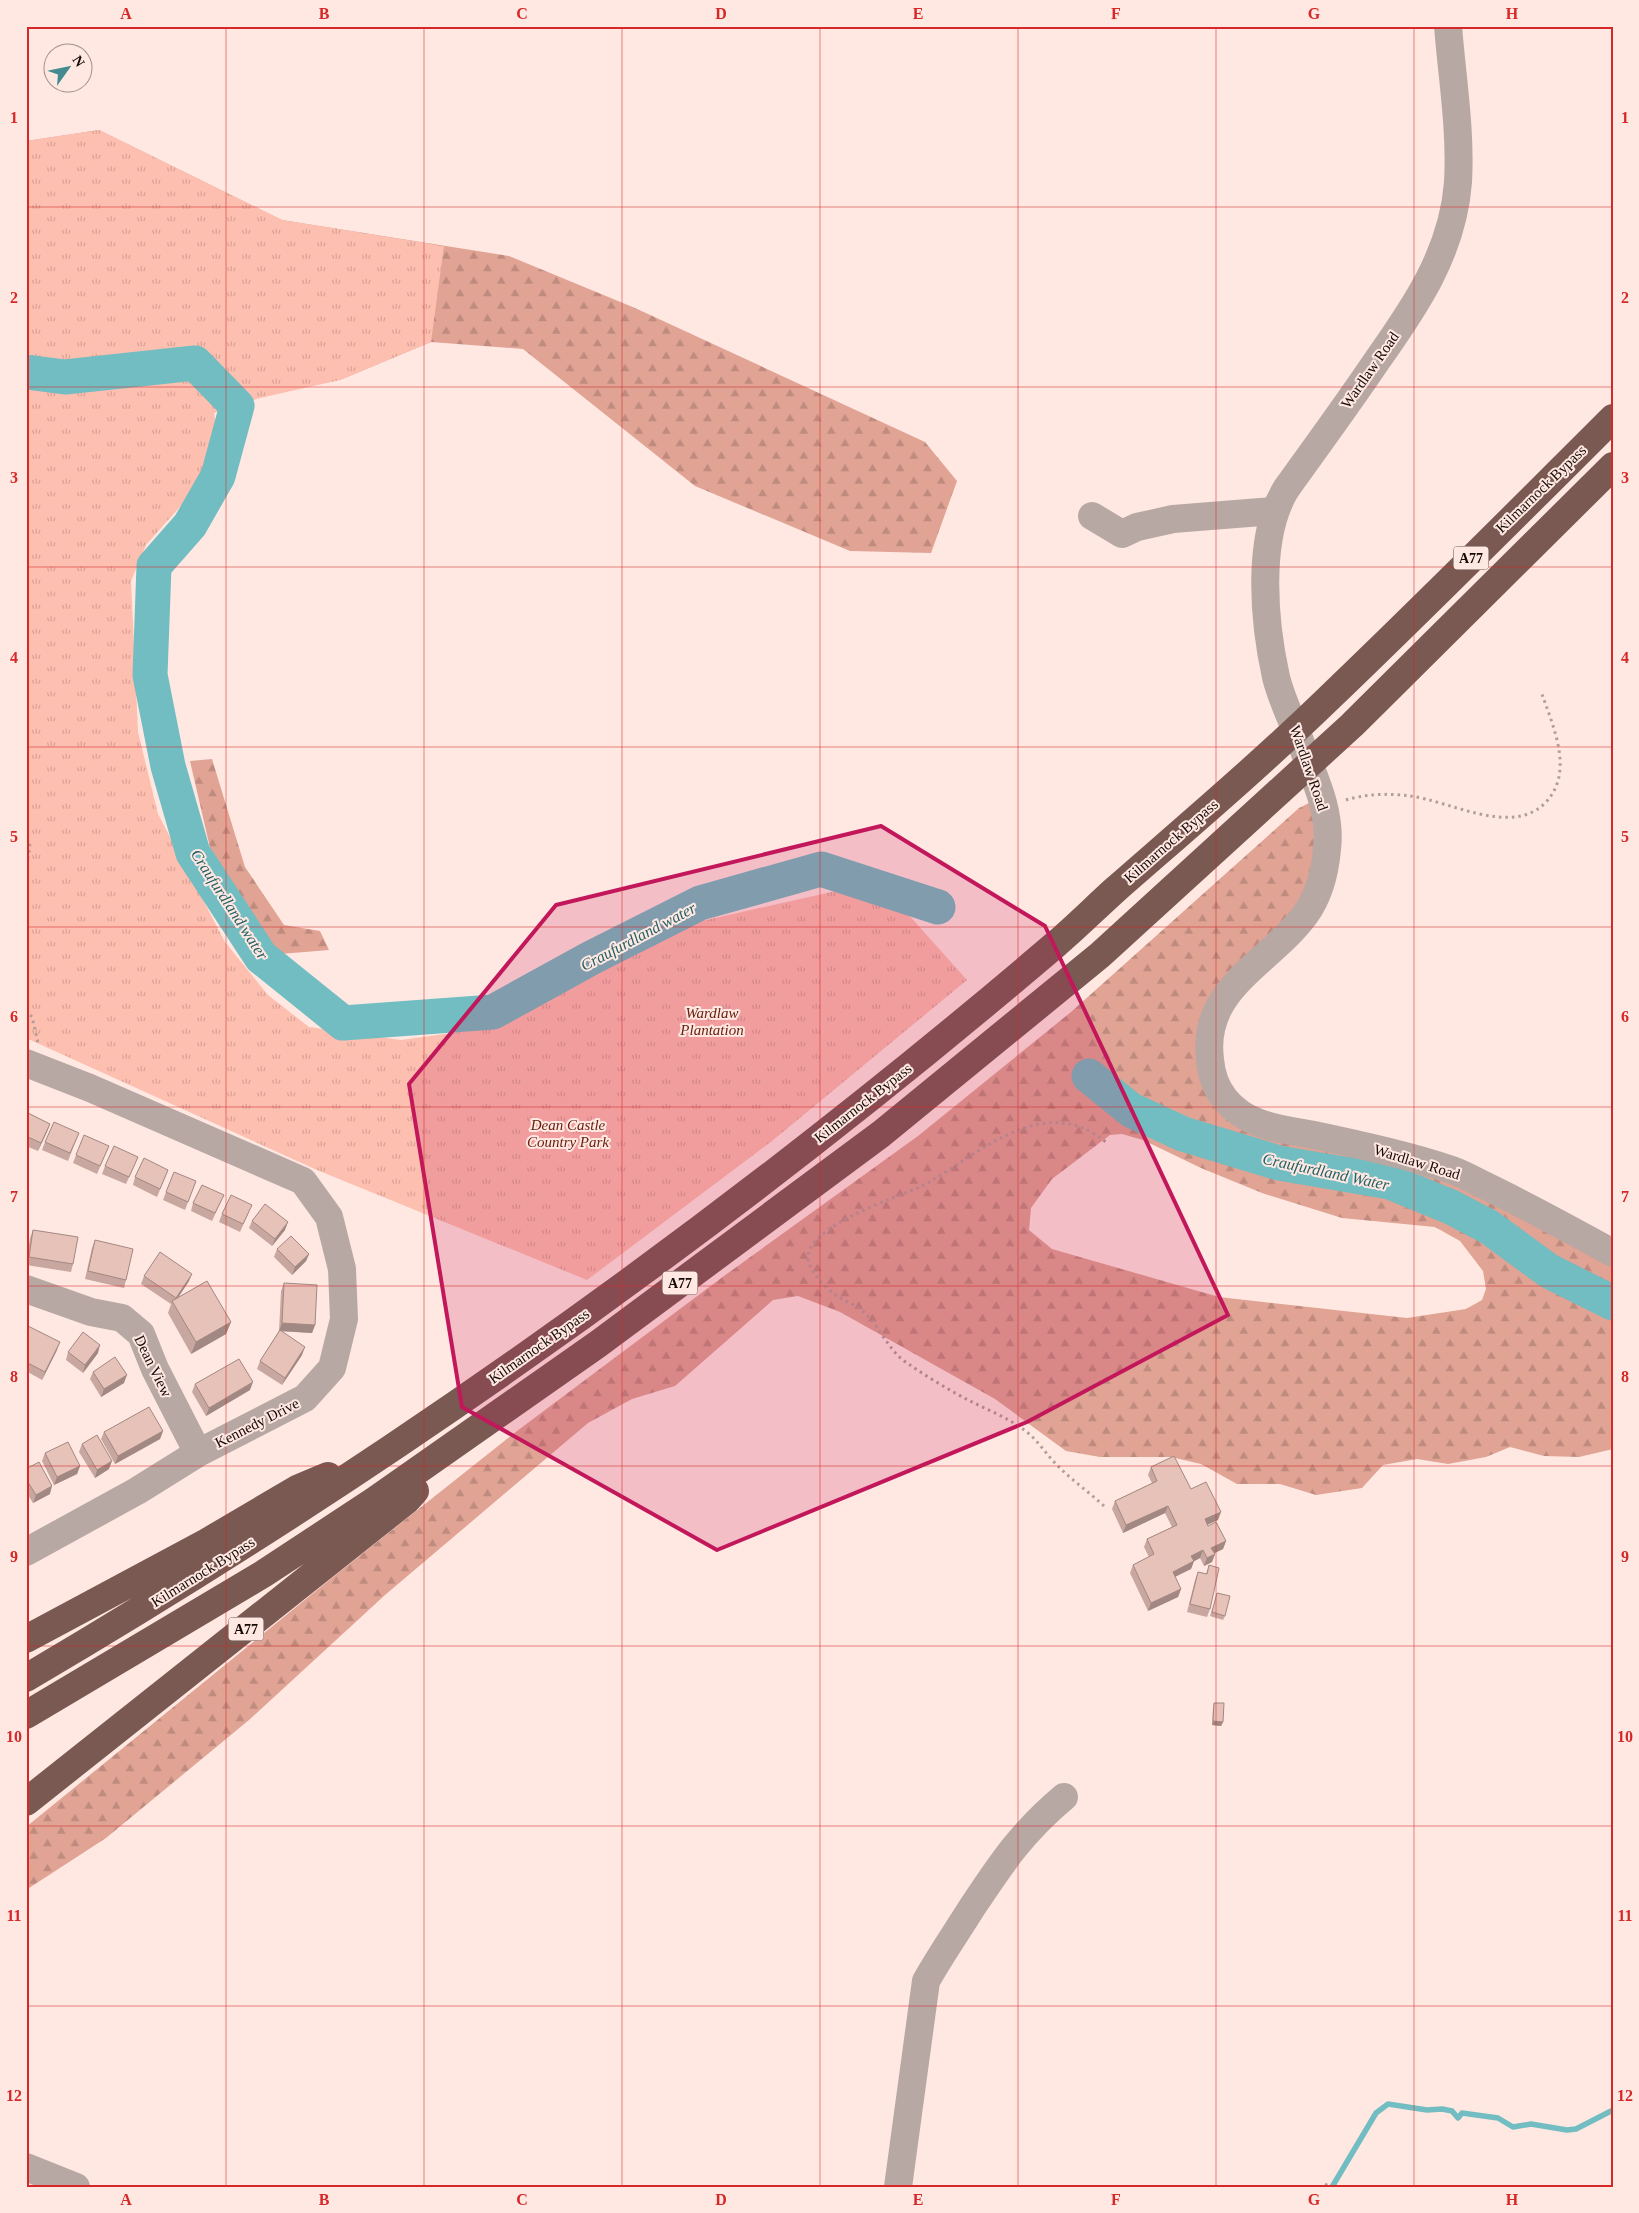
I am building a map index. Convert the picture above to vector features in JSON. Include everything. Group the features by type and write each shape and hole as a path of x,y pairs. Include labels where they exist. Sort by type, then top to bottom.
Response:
{"highway":[{"name":"Kilmarnock Bypass","path":"26,1678 230,1556 586,1314 847,1116 1061,939 1264,759 1330,698 1613,418"},
{"name":"Kilmarnock Bypass","path":"26,1715 263,1574 456,1445 765,1222 888,1128 1100,955 1352,725 1613,466"},
{"name":"A77","path":"26,1802 407,1500 456,1445"},
{"name":"A77","path":"26,1639 207,1542 297,1489 381,1454"}],"street":[{"name":"Wardlaw Road","path":"1448,26 1458,182 1449,231 1439,260 1428,285 1409,315 1286,489 1274,511 1268,552 1268,632 1277,680 1324,808 1328,846 1321,884 1314,900 1292,930 1228,992 1219,1004 1209,1030 1210,1066 1216,1084 1225,1100 1238,1111 1269,1128 1377,1149 1455,1171 1511,1198 1613,1254"},
{"path":"1092,516 1122,534 1137,527 1173,519 1274,511"},
{"name":"Kennedy Drive","path":"26,1552 137,1491 198,1453 305,1398 332,1368 344,1319 342,1269 329,1217 303,1180 29,1064"},
{"name":"Dean View","path":"26,1289 91,1312 122,1318 141,1334 154,1369 198,1453"},
{"path":"898,2187 926,1981 940,1956 1006,1856 1041,1816 1064,1797"},
{"path":"26,2167 76,2187"}],"path":[{"path":"1324,808 1354,797 1409,795 1490,816 1510,818 1525,816 1538,809 1551,797 1560,781 1557,738 1542,694"},
{"path":"26,838 30,846 26,869"},
{"path":"26,1010 32,1016 39,1041 29,1064"},
{"path":"1104,1506 1056,1465 1028,1432 949,1390 906,1363 888,1346 870,1318 859,1308 835,1294 808,1264 809,1253 815,1242 827,1230 866,1207 921,1186 956,1166 989,1143 1013,1131 1042,1124 1065,1123 1084,1127 1108,1144"},
{"path":"1325,2184 1330,2187"}],"highlighted area":[{"path":"881,826 1045,926 1228,1315 1027,1422 717,1550 462,1407 409,1084 556,905"}],"green space":[{"path":"99,130 282,220 509,256 635,308 925,442 957,481 931,553 850,551 695,486 523,349 431,342 340,380 26,141"},
{"name":"Dean Castle Country Park","path":"99,130 282,220 444,246 431,342 340,380 260,398 214,413 218,435 194,491 146,545 131,581 138,732 158,814 225,942 268,995 309,1027 401,1040 495,1027 675,927 849,888 907,913 967,980 772,1141 587,1280 317,1170 26,1038 26,141"},
{"path":"212,759 245,867 284,925 320,931 329,950 280,954 214,865 190,761"},
{"path":"1321,797 1321,884 1219,1004 1225,1100 1377,1149 1613,1253 1613,1449 1579,1457 1544,1456 1510,1447 1486,1457 1448,1464 1417,1459 1383,1465 1362,1488 1316,1495 1280,1484 1237,1484 1201,1464 1171,1457 1100,1457 1066,1451 995,1399 840,1312 798,1296 773,1300 675,1386 632,1399 588,1423 385,1595 249,1720 106,1838 26,1890 26,1827 333,1577 517,1431 724,1276 918,1136 1071,1012 1299,808","holes":["1122,1134 1143,1140 1201,1168 1262,1193 1342,1218 1435,1227 1460,1241 1483,1271 1486,1289 1482,1300 1466,1309 1407,1318 1219,1297 1052,1249 1029,1230 1031,1208 1052,1179 1110,1135"]}],"building":[{"path":"26,1112 50,1124 41,1143 26,1136"},
{"path":"54,1122 79,1133 70,1153 45,1142"},
{"path":"84,1135 109,1146 100,1166 76,1155"},
{"path":"114,1146 138,1157 129,1177 105,1166"},
{"path":"144,1158 168,1170 160,1189 135,1177"},
{"path":"174,1172 196,1181 188,1202 166,1192"},
{"path":"202,1185 224,1195 215,1213 193,1203"},
{"path":"231,1195 252,1205 243,1224 222,1214"},
{"path":"265,1204 288,1222 275,1239 252,1221"},
{"path":"33,1230 78,1237 73,1264 29,1257"},
{"path":"291,1236 309,1254 295,1267 277,1249"},
{"path":"95,1240 133,1249 126,1280 88,1271"},
{"path":"160,1252 192,1274 176,1298 144,1276"},
{"path":"207,1281 231,1322 196,1342 172,1301"},
{"path":"284,1283 317,1285 315,1325 282,1323"},
{"path":"26,1325 60,1342 45,1372 26,1362"},
{"path":"280,1330 305,1347 285,1378 260,1361"},
{"path":"83,1332 100,1345 85,1365 68,1352"},
{"path":"115,1357 127,1375 104,1389 93,1372"},
{"path":"239,1359 253,1382 209,1408 195,1384"},
{"path":"149,1407 163,1431 118,1456 104,1432"},
{"path":"97,1435 112,1461 97,1470 82,1444"},
{"path":"68,1442 80,1466 57,1477 45,1453"},
{"path":"1174,1456 1191,1489 1206,1482 1221,1512 1205,1519 1208,1526 1216,1522 1226,1541 1211,1548 1215,1554 1207,1558 1203,1550 1191,1556 1194,1561 1173,1572 1181,1589 1151,1603 1133,1565 1154,1554 1147,1539 1177,1525 1168,1506 1126,1525 1115,1501 1157,1481 1151,1467"},
{"path":"39,1462 52,1486 36,1495 26,1479 26,1469"},
{"path":"1209,1565 1219,1568 1210,1609 1190,1604 1198,1572 1207,1574"},
{"path":"1217,1593 1230,1596 1225,1616 1212,1612"},
{"path":"1214,1703 1224,1703 1223,1722 1213,1721"}],"waterway":[{"name":"Craufurdland water","path":"26,372 65,377 195,363 237,406 218,476 190,525 154,566 150,675 168,766 193,853 261,957 343,1023 493,1012 591,958 700,903 821,869 938,907"},
{"name":"Craufurdland Water","path":"1089,1076 1131,1110 1183,1134 1279,1163 1390,1182 1451,1207 1489,1227 1549,1271 1613,1303"},
{"path":"1332,2187 1376,2113 1388,2104 1427,2110 1442,2109 1452,2111 1458,2118 1462,2113 1498,2118 1513,2127 1531,2124 1567,2130 1576,2129 1613,2110"}],"park label":[{"name":"Wardlaw Plantation","path":"712,1022"}]}
